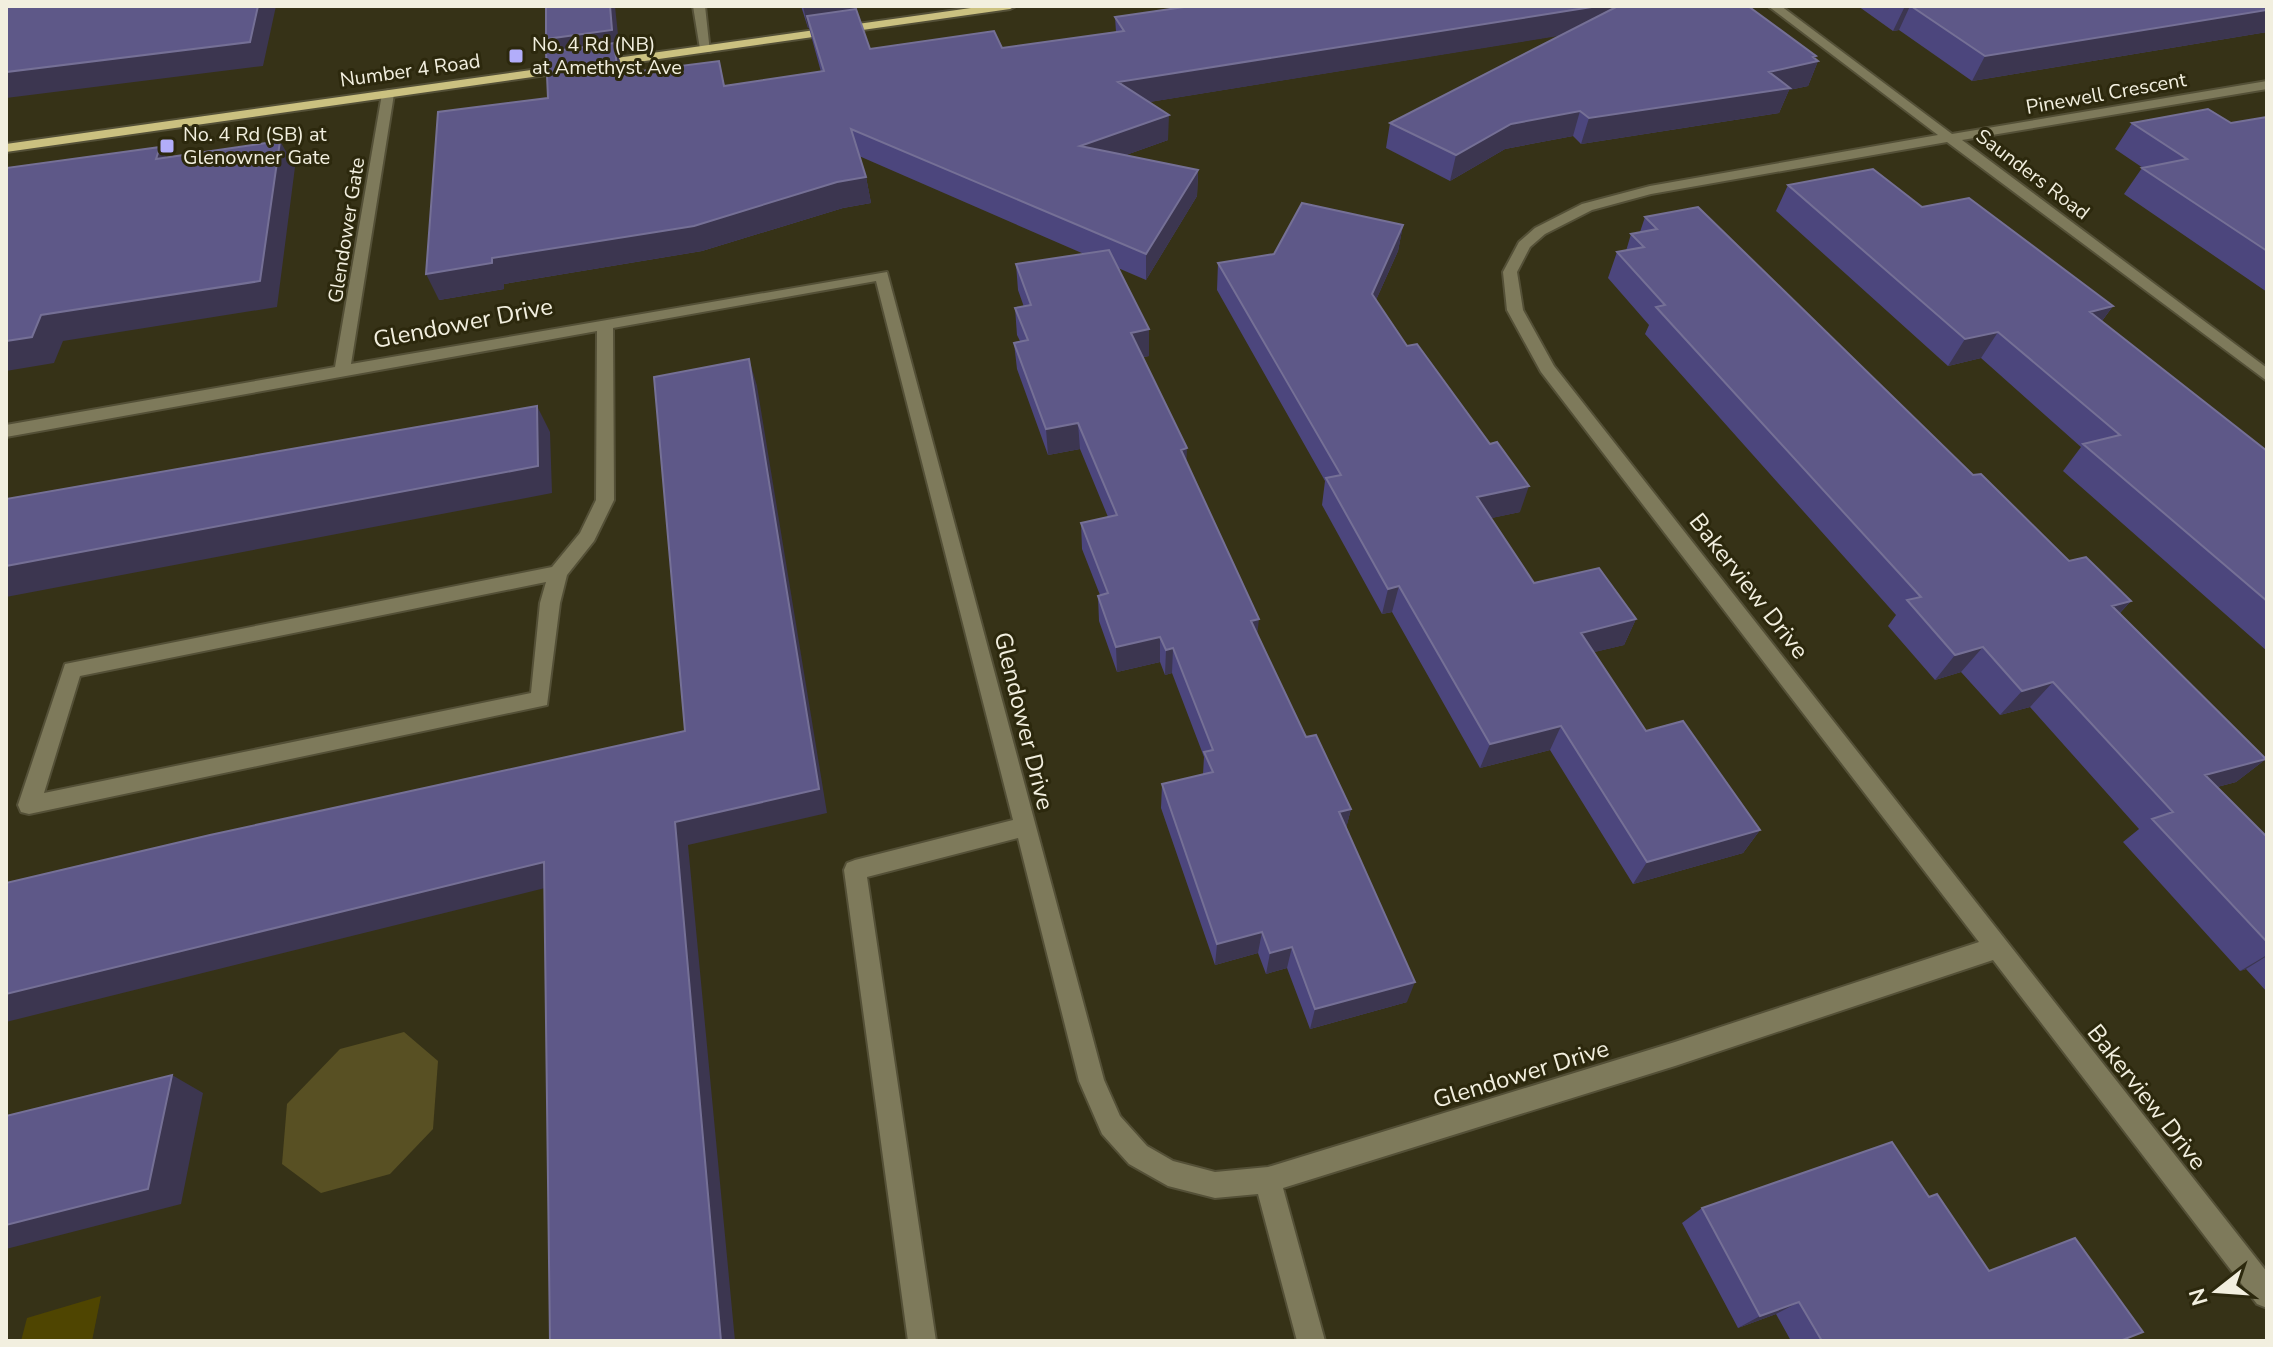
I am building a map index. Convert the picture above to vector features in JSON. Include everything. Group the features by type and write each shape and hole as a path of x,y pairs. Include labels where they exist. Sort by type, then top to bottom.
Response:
{"main road":[{"name":"Number 4 Road","path":"6,148 1010,6"}],"street":[{"path":"699,6 706,49"},
{"name":"Saunders Road","path":"1774,6 2267,376"},
{"name":"Pinewell Crescent","path":"1951,138 2267,85"},
{"name":"Glendower Gate","path":"342,372 388,94"},
{"name":"Bakerview Drive","path":"1951,138 1650,190 1587,207 1540,231 1524,245 1510,272 1510,291 1515,310 1547,368 2267,1294"},
{"name":"Glendower Drive","path":"6,431 882,275 1092,1081 1111,1125 1138,1155 1168,1173 1215,1185 1268,1180 1675,1054 1998,947"},
{"path":"558,573 72,670 29,805 540,699 550,603 558,573 588,536 605,500 605,323"},
{"path":"922,1341 855,870 1025,827"},
{"path":"1268,1180 1311,1341"}],"shaded area":[{"path":"404,1032 438,1061 433,1129 390,1174 321,1193 282,1164 287,1104 340,1049"},
{"path":"101,1296 92,1341 21,1341 27,1318"}],"building":[{"path":"6,6 258,6 250,42 6,72"},
{"path":"546,6 610,6 612,30 546,39"},
{"path":"1191,6 1598,6 1118,82 1169,115 1080,146 1198,170 1146,254 851,129 866,177 837,182 694,226 492,258 492,263 426,274 438,112 548,98 546,52 614,43 618,74 719,61 724,86 824,71 807,16 856,9 870,49 994,31 1002,48 1124,31 1115,17"},
{"path":"1618,6 1748,6 1816,56 1813,57 1818,61 1769,72 1790,88 1589,118 1580,111 1511,124 1456,155 1390,123"},
{"path":"1911,6 2267,6 2267,10 1985,56"},
{"path":"2208,109 2231,123 2267,117 2267,251 2142,168 2187,159 2132,123"},
{"path":"280,141 260,281 41,315 32,337 6,341 6,168 160,147 156,159"},
{"path":"1873,169 1922,207 1969,198 2113,306 2090,312 2267,451 2267,601 2083,444 2120,435 1998,332 1965,339 1788,185"},
{"path":"1302,203 1403,225 1372,294 1407,346 1417,344 1490,444 1497,442 1529,486 1477,497 1534,583 1599,568 1636,619 1581,633 1646,731 1683,721 1760,830 1647,862 1561,726 1490,744 1399,586 1388,589 1326,478 1341,475 1218,263 1274,254"},
{"path":"1698,207 1973,475 1981,474 2069,561 2086,557 2131,601 2112,606 2266,759 2205,775 2267,837 2267,942 2152,819 2173,812 2053,682 2022,691 1983,647 1955,655 1907,600 1921,597 1656,307 1665,305 1617,252 1644,247 1631,234 1657,229 1645,217"},
{"path":"1109,250 1149,329 1131,333 1187,448 1181,450 1259,619 1251,621 1306,737 1316,735 1351,809 1339,812 1415,982 1315,1009 1292,947 1270,953 1262,932 1217,944 1162,784 1213,772 1204,752 1213,750 1173,648 1166,650 1160,637 1116,647 1098,596 1108,593 1081,523 1117,515 1078,423 1046,429 1014,343 1028,340 1015,308 1031,305 1016,264"},
{"path":"749,359 819,789 675,822 721,1341 550,1341 544,862 6,994 6,883 685,731 654,377"},
{"path":"537,406 538,466 6,566 6,499"},
{"path":"172,1075 148,1189 6,1225 6,1116"},
{"path":"1892,1142 1929,1197 1937,1194 1989,1271 2075,1238 2143,1332 2120,1341 1822,1341 1799,1302 1760,1316 1702,1208"}],"place":[{"name":"No. 4 Rd (NB) at Amethyst Ave","path":"516,56"},
{"name":"No. 4 Rd (SB) at Glenowner Gate","path":"167,146"}]}
